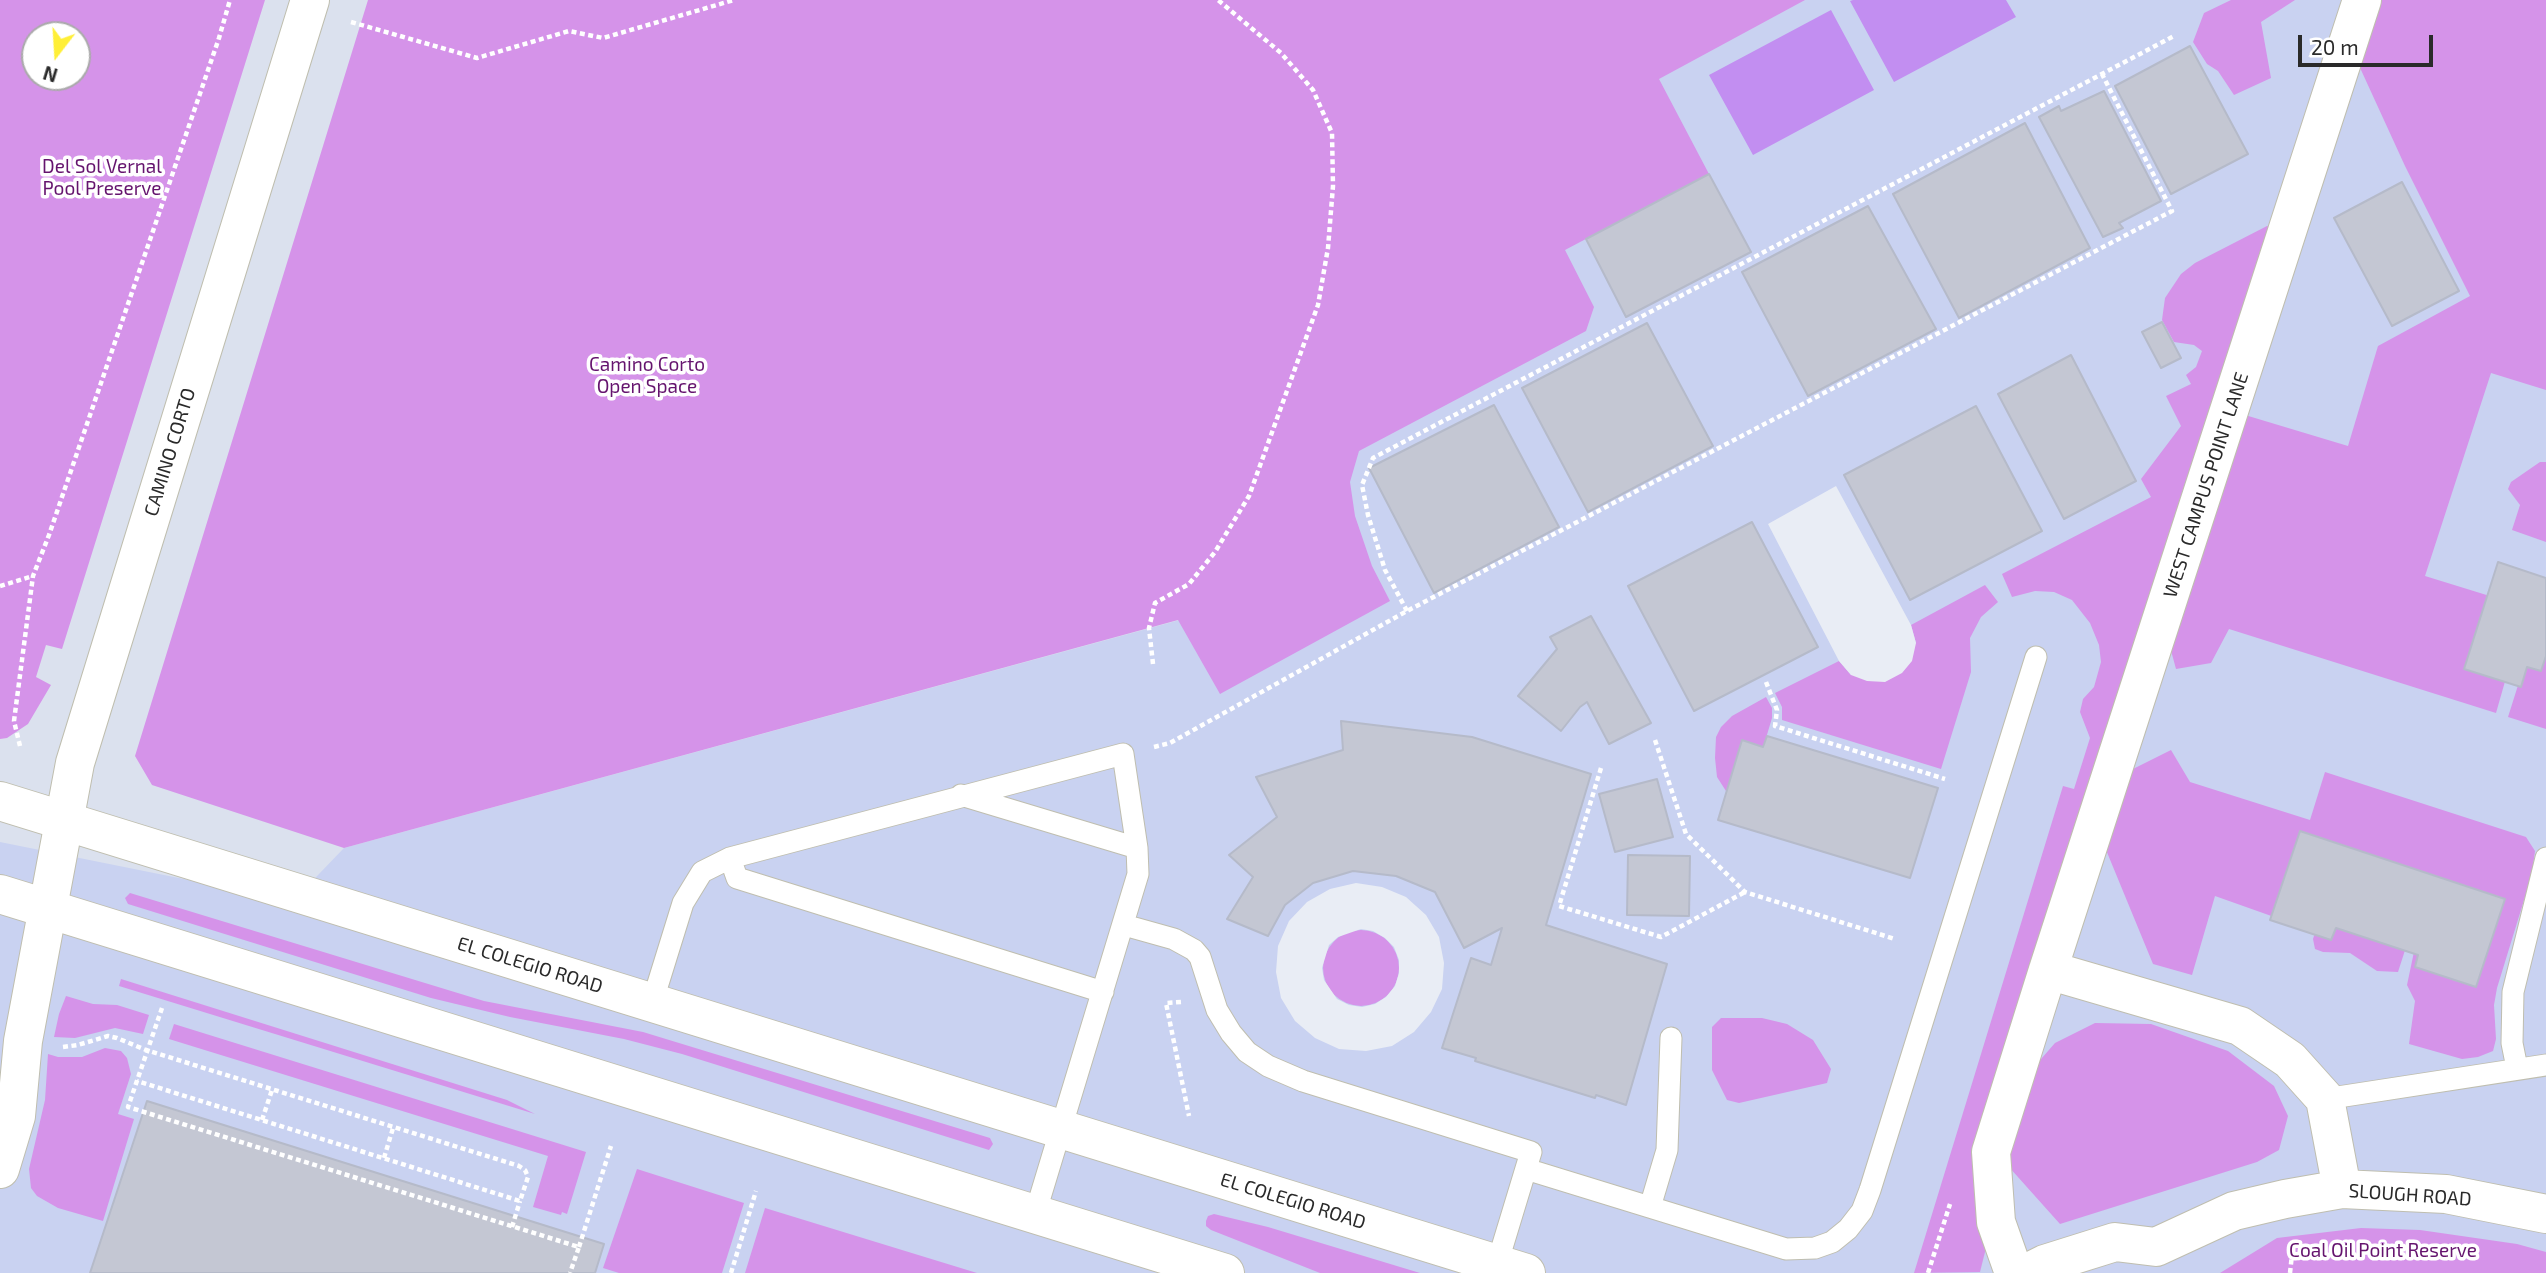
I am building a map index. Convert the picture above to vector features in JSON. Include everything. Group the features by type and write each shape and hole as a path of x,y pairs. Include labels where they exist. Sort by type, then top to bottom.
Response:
{"street":[{"name":"CAMINO CORTO","path":"0,1169 16,1116 23,1041 75,763 310,0"},
{"name":"WEST CAMPUS POINT LANE","path":"2014,1273 1996,1222 1991,1152 2362,0"},
{"name":"EL COLEGIO ROAD","path":"0,801 1511,1268"},
{"path":"0,894 1225,1273"},
{"path":"2048,970 2241,1026 2290,1060 2325,1099 2342,1189"},
{"name":"SLOUGH ROAD","path":"2027,1273 2045,1264 2115,1242 2150,1260 2234,1211 2342,1189 2446,1195 2546,1214"}],"lane":[{"path":"1526,1169 1786,1249 1815,1248 1832,1242 1848,1229 1862,1211 2036,657"},
{"path":"652,1003 683,903 702,872 730,858 1124,754 1138,874 1035,1214"},
{"path":"961,795 1137,848"},
{"path":"730,858 737,878 1103,992"},
{"path":"2517,1068 2512,1043 2513,992 2546,858"},
{"path":"1124,925 1174,939 1194,950 1200,957 1217,1010 1231,1033 1247,1052 1268,1066 1303,1081 1531,1152 1511,1268"},
{"path":"1650,1207 1667,1150 1671,1038"},
{"path":"2325,1099 2546,1065"}],"path":[{"path":"20,746 15,721 33,576 215,52 230,0"},
{"path":"351,22 477,58 569,31 603,38 734,0"},
{"path":"1153,664 1149,628 1154,603 1189,584 1214,552 1249,496 1318,305 1328,248 1333,186 1332,133 1313,90 1280,53 1218,0"},
{"path":"1407,611 1385,570 1368,515 1362,485 1373,458 2174,36"},
{"path":"1124,754 1170,743 1407,611 2172,211 2102,74"},
{"path":"0,586 33,576"},
{"path":"1766,682 1777,710 1775,726 1945,779"},
{"path":"1655,740 1686,834 1745,892 1895,939"},
{"path":"1601,768 1559,906 1661,937 1745,892"},
{"path":"1189,1001 1166,1003 1189,1116"},
{"path":"162,1008 128,1107 579,1247"},
{"path":"59,1046 78,1045 108,1036 525,1170 527,1177 512,1227"},
{"path":"137,1081 520,1201"},
{"path":"262,1120 272,1090"},
{"path":"384,1158 393,1128"},
{"path":"570,1273 611,1146"},
{"path":"731,1273 756,1191"},
{"path":"2290,1273 2293,1245"}],"shaded area":[{"path":"1463,0 2546,0 2546,1273 0,1273 0,842 293,901 344,848 1275,594"},
{"path":"2006,0 2016,17 1894,82 1850,1"},
{"path":"1831,10 1874,90 1753,155 1709,75"},
{"path":"1836,486 1911,625 1916,643 1912,661 1902,673 1885,682 1867,681 1851,675 1839,661 1768,524"},
{"path":"1356,883 1382,887 1406,897 1426,915 1439,937 1444,963 1442,989 1431,1012 1414,1032 1392,1046 1366,1051 1339,1049 1315,1038 1295,1021 1281,998 1276,972 1278,946 1289,921 1307,902 1330,889","holes":["1361,929 1373,931 1394,947 1399,960 1395,986 1386,997 1375,1004 1362,1007 1349,1005 1337,999 1324,980 1322,968 1329,945 1338,937"]}],"green space":[{"name":"Del Sol Vernal Pool Preserve","path":"0,0 265,0 62,649 46,645 36,677 51,685 28,724 7,738 0,739"},
{"name":"Camino Corto Open Space","path":"368,0 1805,0 1659,79 1709,174 1565,250 1594,307 1586,331 1359,451 1350,482 1355,516 1372,566 1390,601 1220,694 1178,620 344,848 152,785 135,756"},
{"path":"2231,0 2295,0 2261,22 2271,78 2234,95 2218,71 2207,64 2193,42 2204,13"},
{"path":"2376,0 2546,0 2546,390 2491,373 2425,576 2493,597 2506,678 2496,713 2229,629 2211,663 2176,669 2169,643 2245,415 2348,446 2378,346 2470,296 2405,166 2356,59"},
{"path":"2267,226 2274,228 1975,1157 1986,1248 1980,1272 1914,1273 2063,786 2074,789 2090,738 2080,712 2083,699 2094,687 2101,662 2099,645 2090,623 2072,600 2054,592 2035,591 2012,597 2002,574 2151,497 2141,479 2181,426 2166,396 2191,384 2186,375 2196,367 2202,351 2194,345 2174,342 2162,320 2165,298 2181,274 2195,263"},
{"path":"2540,462 2546,462 2546,542 2512,530 2520,505 2508,489 2511,482"},
{"path":"1985,585 1998,602 1981,617 1970,638 1971,672 1941,769 1782,720 1782,707 1775,693 1839,661 1851,675 1916,643 1911,625"},
{"path":"2546,630 2546,729 2508,717 2526,660"},
{"path":"1766,697 1772,708 1772,718 1745,808 1735,805 1717,777 1716,737 1732,716"},
{"path":"2171,750 2190,782 2310,820 2325,772 2526,837 2535,851 2532,874 2497,988 2494,1005 2496,1039 2493,1051 2462,1059 2409,1044 2415,1001 2407,985 2415,947 2497,904 2277,918 2215,896 2192,975 2153,964 2104,845 2125,773"},
{"path":"130,893 484,1001 643,1032 990,1138 993,1144 989,1150 682,1054 431,998 128,904 125,898"},
{"path":"2334,921 2407,944 2398,972 2377,971 2350,953 2315,949 2313,939 2317,927"},
{"path":"1369,930 1382,936 1393,947 1399,960 1397,983 1382,1000 1369,1006 1353,1006 1340,1000 1325,983 1323,960 1329,947 1346,932"},
{"path":"121,979 507,1100 535,1114 119,986"},
{"path":"66,996 93,1004 117,1005 149,1015 143,1034 115,1028 75,1038 54,1037"},
{"path":"1721,1018 1762,1018 1787,1024 1813,1040 1831,1069 1827,1083 1739,1103 1727,1100 1712,1070 1712,1027"},
{"path":"2095,1023 2151,1024 2228,1051 2274,1086 2288,1116 2279,1150 2257,1162 2060,1224 2009,1167 2014,1119 2028,1074 2055,1043"},
{"path":"174,1024 586,1152 567,1214 562,1212 561,1215 533,1207 548,1156 169,1039"},
{"path":"105,1048 121,1051 127,1058 131,1074 118,1114 134,1119 103,1221 58,1208 37,1196 31,1188 29,1169 45,1100 48,1054 58,1057 82,1057"},
{"path":"637,1169 744,1203 722,1273 619,1273 603,1268"},
{"path":"765,1208 977,1273 745,1273"},
{"path":"1214,1214 1268,1227 1420,1273 1320,1273 1211,1230 1206,1226 1206,1221 1208,1216"},
{"name":"Coal Oil Point Reserve","path":"2361,1228 2420,1230 2517,1244 2546,1252 2546,1273 2220,1273 2277,1238"}],"building":[{"path":"2190,46 2248,154 2171,194 2115,86"},
{"path":"2104,91 2161,201 2119,223 2123,228 2103,237 2039,117 2059,106 2061,111"},
{"path":"2025,123 2090,248 1959,318 1893,194"},
{"path":"1709,174 1751,252 1626,317 1586,239"},
{"path":"2402,182 2459,291 2392,326 2334,218"},
{"path":"1868,206 1936,329 1808,396 1742,272"},
{"path":"2162,322 2181,358 2161,368 2142,332"},
{"path":"1647,323 1713,446 1588,512 1522,388"},
{"path":"2071,355 2136,481 2064,519 1998,394"},
{"path":"1494,405 1559,527 1434,593 1369,468"},
{"path":"1976,406 2042,531 1910,600 1844,475"},
{"path":"1752,522 1818,647 1694,711 1628,586"},
{"path":"2498,562 2546,578 2546,656 2541,671 2527,667 2521,687 2464,669"},
{"path":"1591,616 1651,723 1609,744 1587,702 1561,731 1518,696 1557,649 1550,637"},
{"path":"1341,721 1472,737 1591,774 1546,925 1667,964 1626,1105 1475,1061 1476,1058 1442,1048 1471,958 1491,965 1502,928 1464,948 1435,892 1396,876 1353,871 1313,883 1285,905 1268,936 1227,919 1253,877 1229,855 1277,817 1256,777 1343,750"},
{"path":"1767,736 1938,788 1910,878 1718,820 1742,740 1763,747"},
{"path":"1657,779 1673,837 1615,852 1599,794"},
{"path":"2300,831 2505,899 2476,987 2415,967 2418,955 2336,928 2331,940 2270,920"},
{"path":"1628,855 1690,856 1689,916 1627,915"},
{"path":"147,1101 604,1244 595,1273 90,1273"}]}
